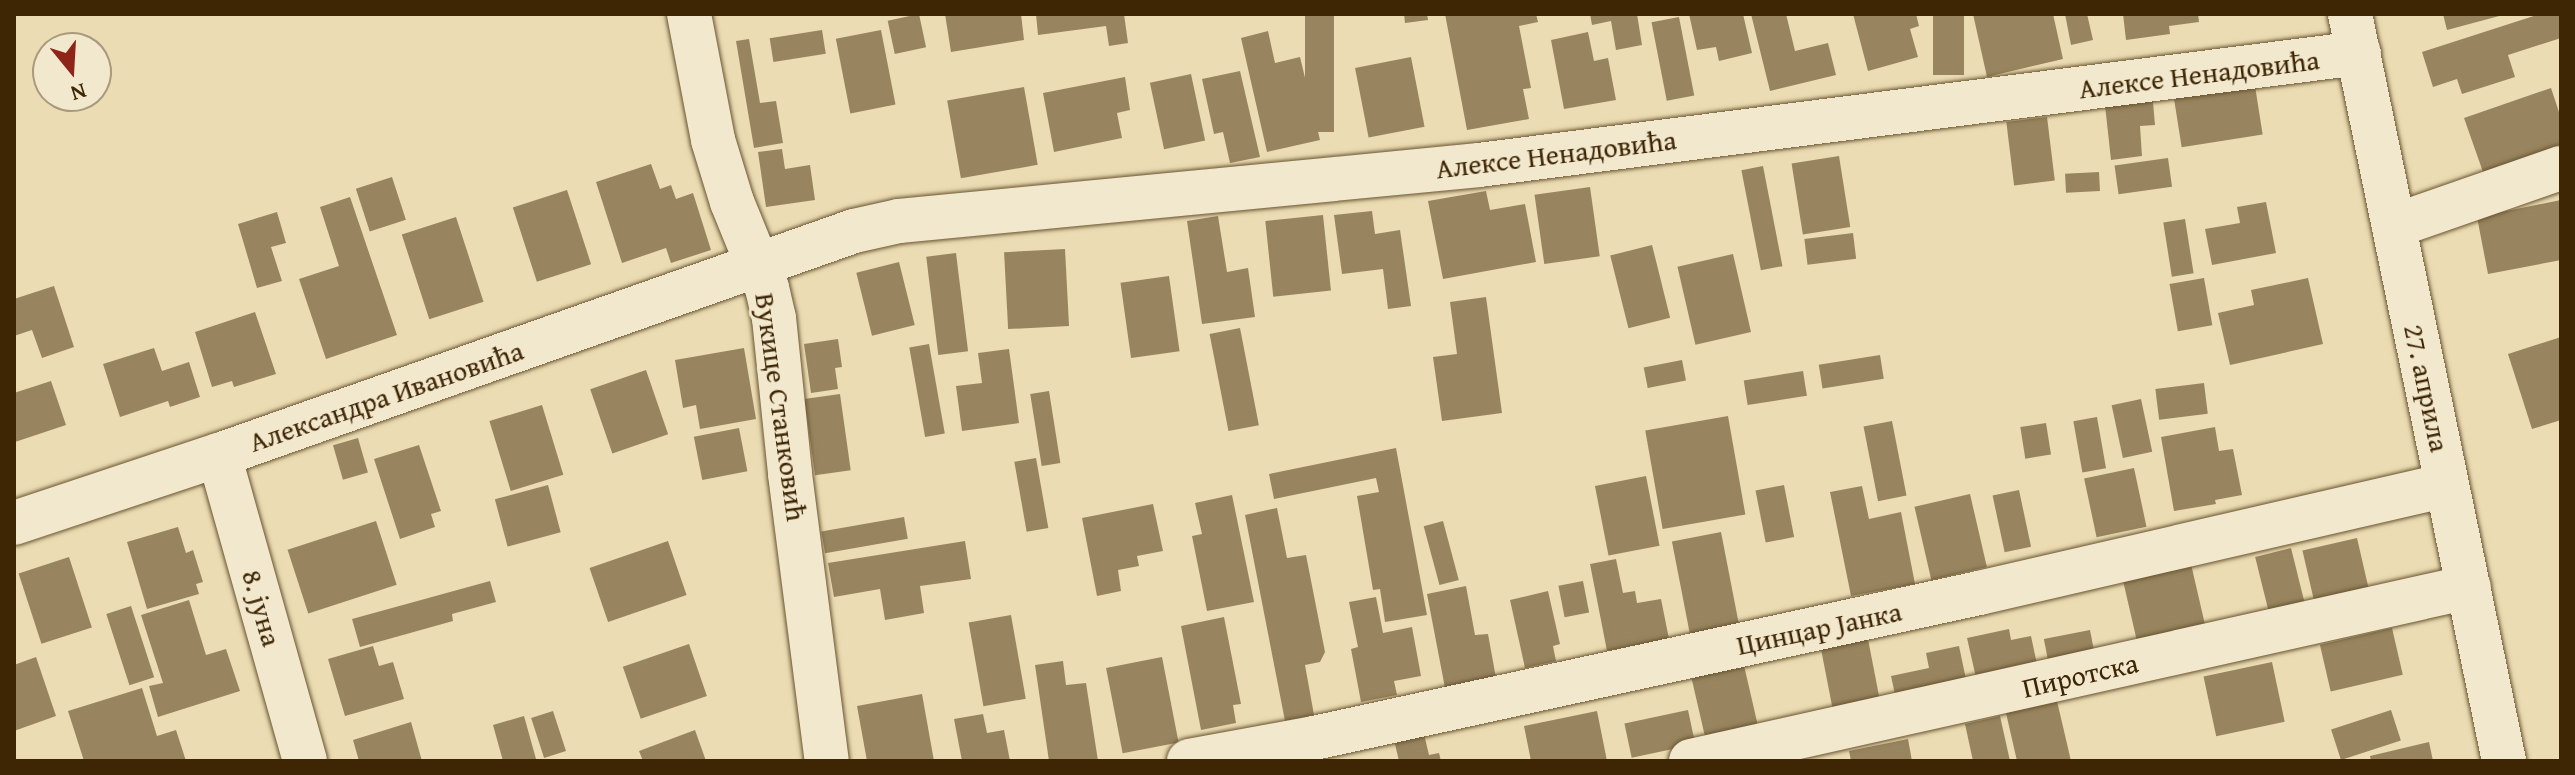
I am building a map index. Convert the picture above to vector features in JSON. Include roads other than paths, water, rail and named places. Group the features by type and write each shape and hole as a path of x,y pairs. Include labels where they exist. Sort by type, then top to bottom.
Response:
{"street":[{"name":"Вукице Станковић","path":"689,14 713,140 774,318 792,490 827,761"},
{"name":"Алексе Ненадовића","path":"757,266 854,231 899,221 1479,165 2354,34"},
{"name":"27. априла","path":"2354,34 2504,761"},
{"path":"2394,226 2561,168"},
{"name":"Александра Ивановића","path":"14,523 219,455 757,266"},
{"name":"8. јуна","path":"219,455 305,761"},
{"name":"Цинцар Јанка","path":"1189,761 1314,738 1979,593 2447,485"},
{"name":"Пиротска","path":"1691,761 2469,587"}]}
